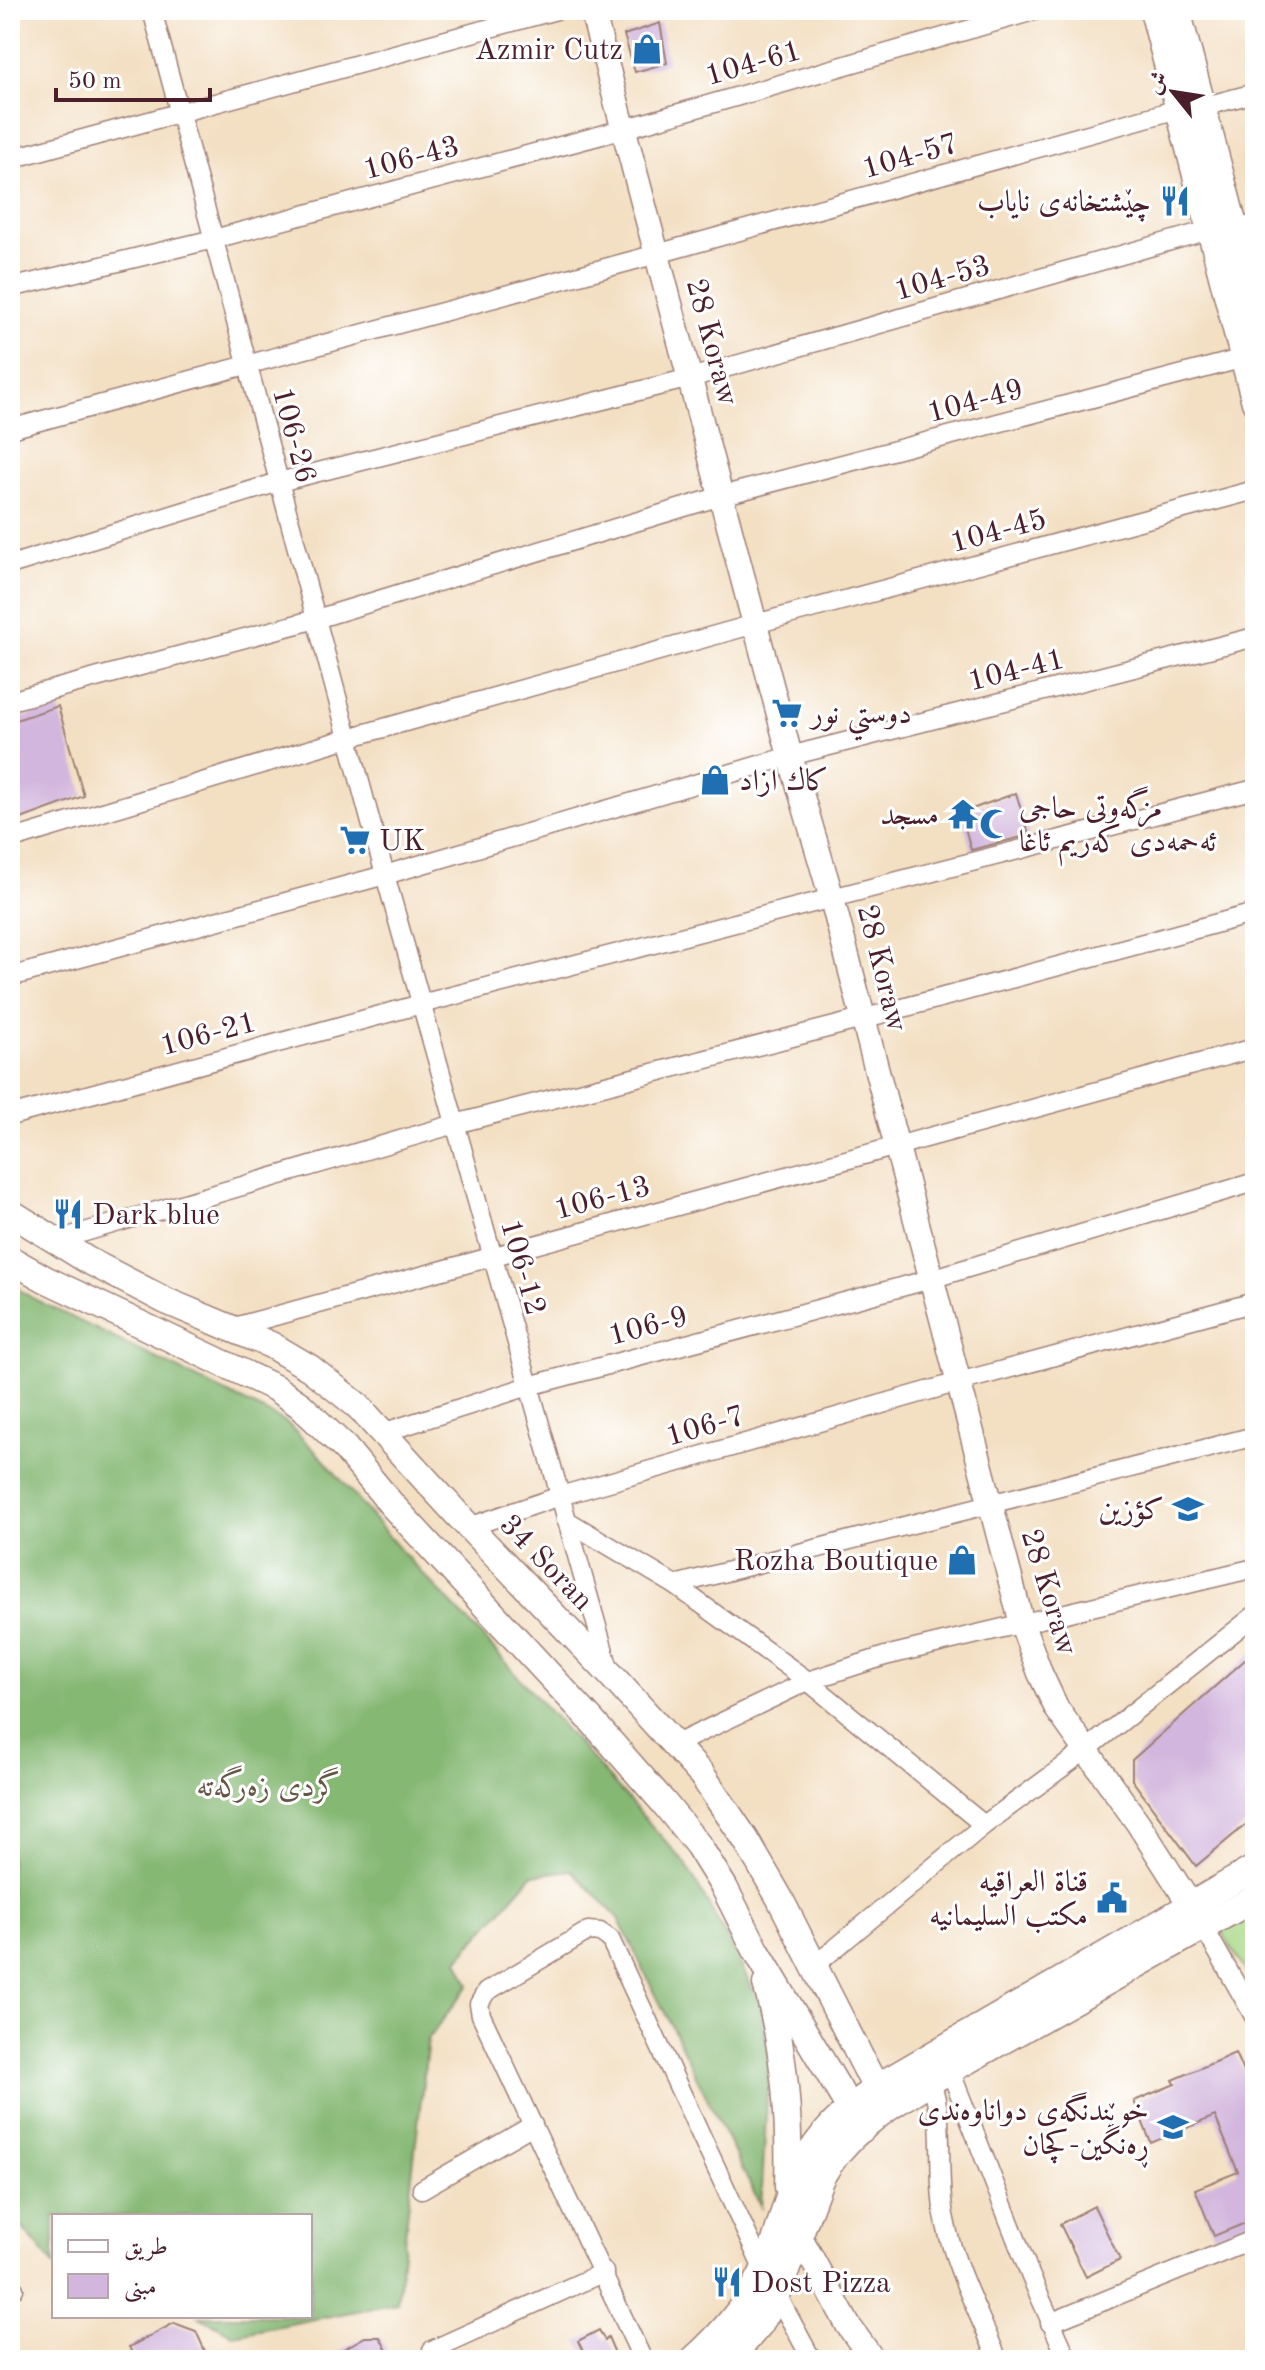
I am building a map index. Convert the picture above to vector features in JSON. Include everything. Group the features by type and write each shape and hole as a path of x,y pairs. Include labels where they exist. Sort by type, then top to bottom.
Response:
{"main road":[{"path":"1153,10 1233,228 1255,305"},
{"path":"1177,10 1190,108"},
{"path":"1233,228 1244,358 1255,402"},
{"name":"34 Soran","path":"10,1212 54,1241 166,1301 271,1345 339,1389 702,1775 739,1829 779,1897 882,2098"},
{"path":"10,1259 57,1285 275,1388 315,1417 591,1720 698,1845 855,2119"},
{"path":"882,2098 940,2075 1197,1916 1255,1868"},
{"path":"693,2360 734,2318 764,2271 788,2201 807,2157 823,2134 855,2119 882,2098 1155,1925 1255,1898"},
{"path":"756,1950 773,2011 787,2099 788,2201"},
{"path":"729,2360 760,2324 777,2295 814,2195 855,2119"}],"street":[{"name":"106-26","path":"152,10 385,875"},
{"path":"10,159 556,10"},
{"name":"28 Koraw","path":"592,10 790,756 832,899 1022,1624 1057,1709 1138,1823 1197,1916"},
{"name":"104-61","path":"624,129 1037,10"},
{"name":"104-57","path":"10,429 1190,108 1255,93"},
{"name":"106-43","path":"10,288 214,239 624,129"},
{"name":"104-53","path":"10,565 279,482 690,378 1233,228"},
{"name":"104-49","path":"10,701 316,619 721,496 1244,358"},
{"name":"104-45","path":"10,840 348,738 755,624 1255,490"},
{"name":"104-41","path":"10,977 385,875 790,756 1255,637"},
{"name":"106-21","path":"10,1116 421,1004 1255,789"},
{"name":"106-12","path":"385,875 610,1674"},
{"path":"54,1241 455,1124 1255,913"},
{"name":"106-13","path":"231,1328 1255,1048"},
{"name":"106-9","path":"382,1433 529,1386 931,1279 1255,1182"},
{"name":"106-7","path":"469,1527 560,1496 959,1382 1255,1302"},
{"path":"675,1585 1255,1436"},
{"path":"566,1520 675,1585 808,1681 984,1825"},
{"path":"674,1745 808,1681 885,1656 1255,1568"},
{"path":"814,1966 984,1825 1086,1750 1255,1615"},
{"path":"1197,1916 1255,2018"},
{"path":"643,2360 481,2015 479,2004 486,1992 588,1931 600,1932 610,1939 764,2271"},
{"path":"940,2075 1068,2360"},
{"path":"940,2075 937,2099 941,2193 947,2232 998,2360"},
{"path":"422,2189 533,2125"},
{"path":"800,2237 848,2325 873,2360"},
{"path":"1050,2323 1255,2239"},
{"path":"432,2350 604,2272"},
{"path":"777,2295 812,2360"},
{"path":"848,2325 856,2360"}],"green space":[{"name":"گردی زەرگەتە","path":"10,1283 32,1298 286,1422 324,1460 403,1553 480,1634 685,1863 761,2006 769,2060 761,2207 618,1918 572,1870 532,1875 458,1960 469,1985 428,2039 397,2303 234,2335 202,2318 312,2318 312,2214 52,2214 52,2263 16,2220 10,2223"},
{"path":"1255,1911 1255,1986 1220,1930"}],"building":[{"name":"Azmir Cutz","path":"660,23 667,63 635,72 624,35"},
{"path":"58,706 84,796 10,823 10,722"},
{"name":"مزگەوتی حاجی ئەحمەدی کەریم ئاغا","path":"1016,793 1029,835 971,850 961,813"},
{"path":"1255,1651 1255,1817 1196,1866 1132,1780 1132,1760"},
{"path":"1235,2053 1255,2099 1255,2219 1214,2236 1195,2189 1238,2172 1215,2116 1151,2143 1134,2101"},
{"path":"1094,2206 1120,2260 1086,2277 1060,2224"},
{"path":"174,2323 196,2331 209,2360 136,2360 129,2347"},
{"path":"599,2330 605,2340 608,2337 618,2360 587,2360 578,2341"},
{"path":"365,2337 380,2337 392,2360 324,2360"}],"place":[{"name":"Azmir Cutz","path":"647,49"},
{"name":"چێشتخانەی نایاب","path":"1175,201"},
{"name":"دوستي نور","path":"787,713"},
{"name":"كاك ازاد","path":"715,780"},
{"name":"مسجد","path":"963,814"},
{"name":"مزگەوتی حاجی ئەحمەدی کەریم ئاغا","path":"995,824"},
{"name":"UK","path":"355,840"},
{"name":"Dark blue","path":"68,1214"},
{"name":"كؤزين","path":"1188,1509"},
{"name":"Rozha Boutique","path":"962,1560"},
{"name":"قناة العراقيه مكتب السليمانيه","path":"1112,1898"},
{"name":"خوێندنگەی دواناوەندی ڕەنگین-کچان","path":"1173,2127"},
{"name":"Dost Pizza","path":"727,2282"}]}
